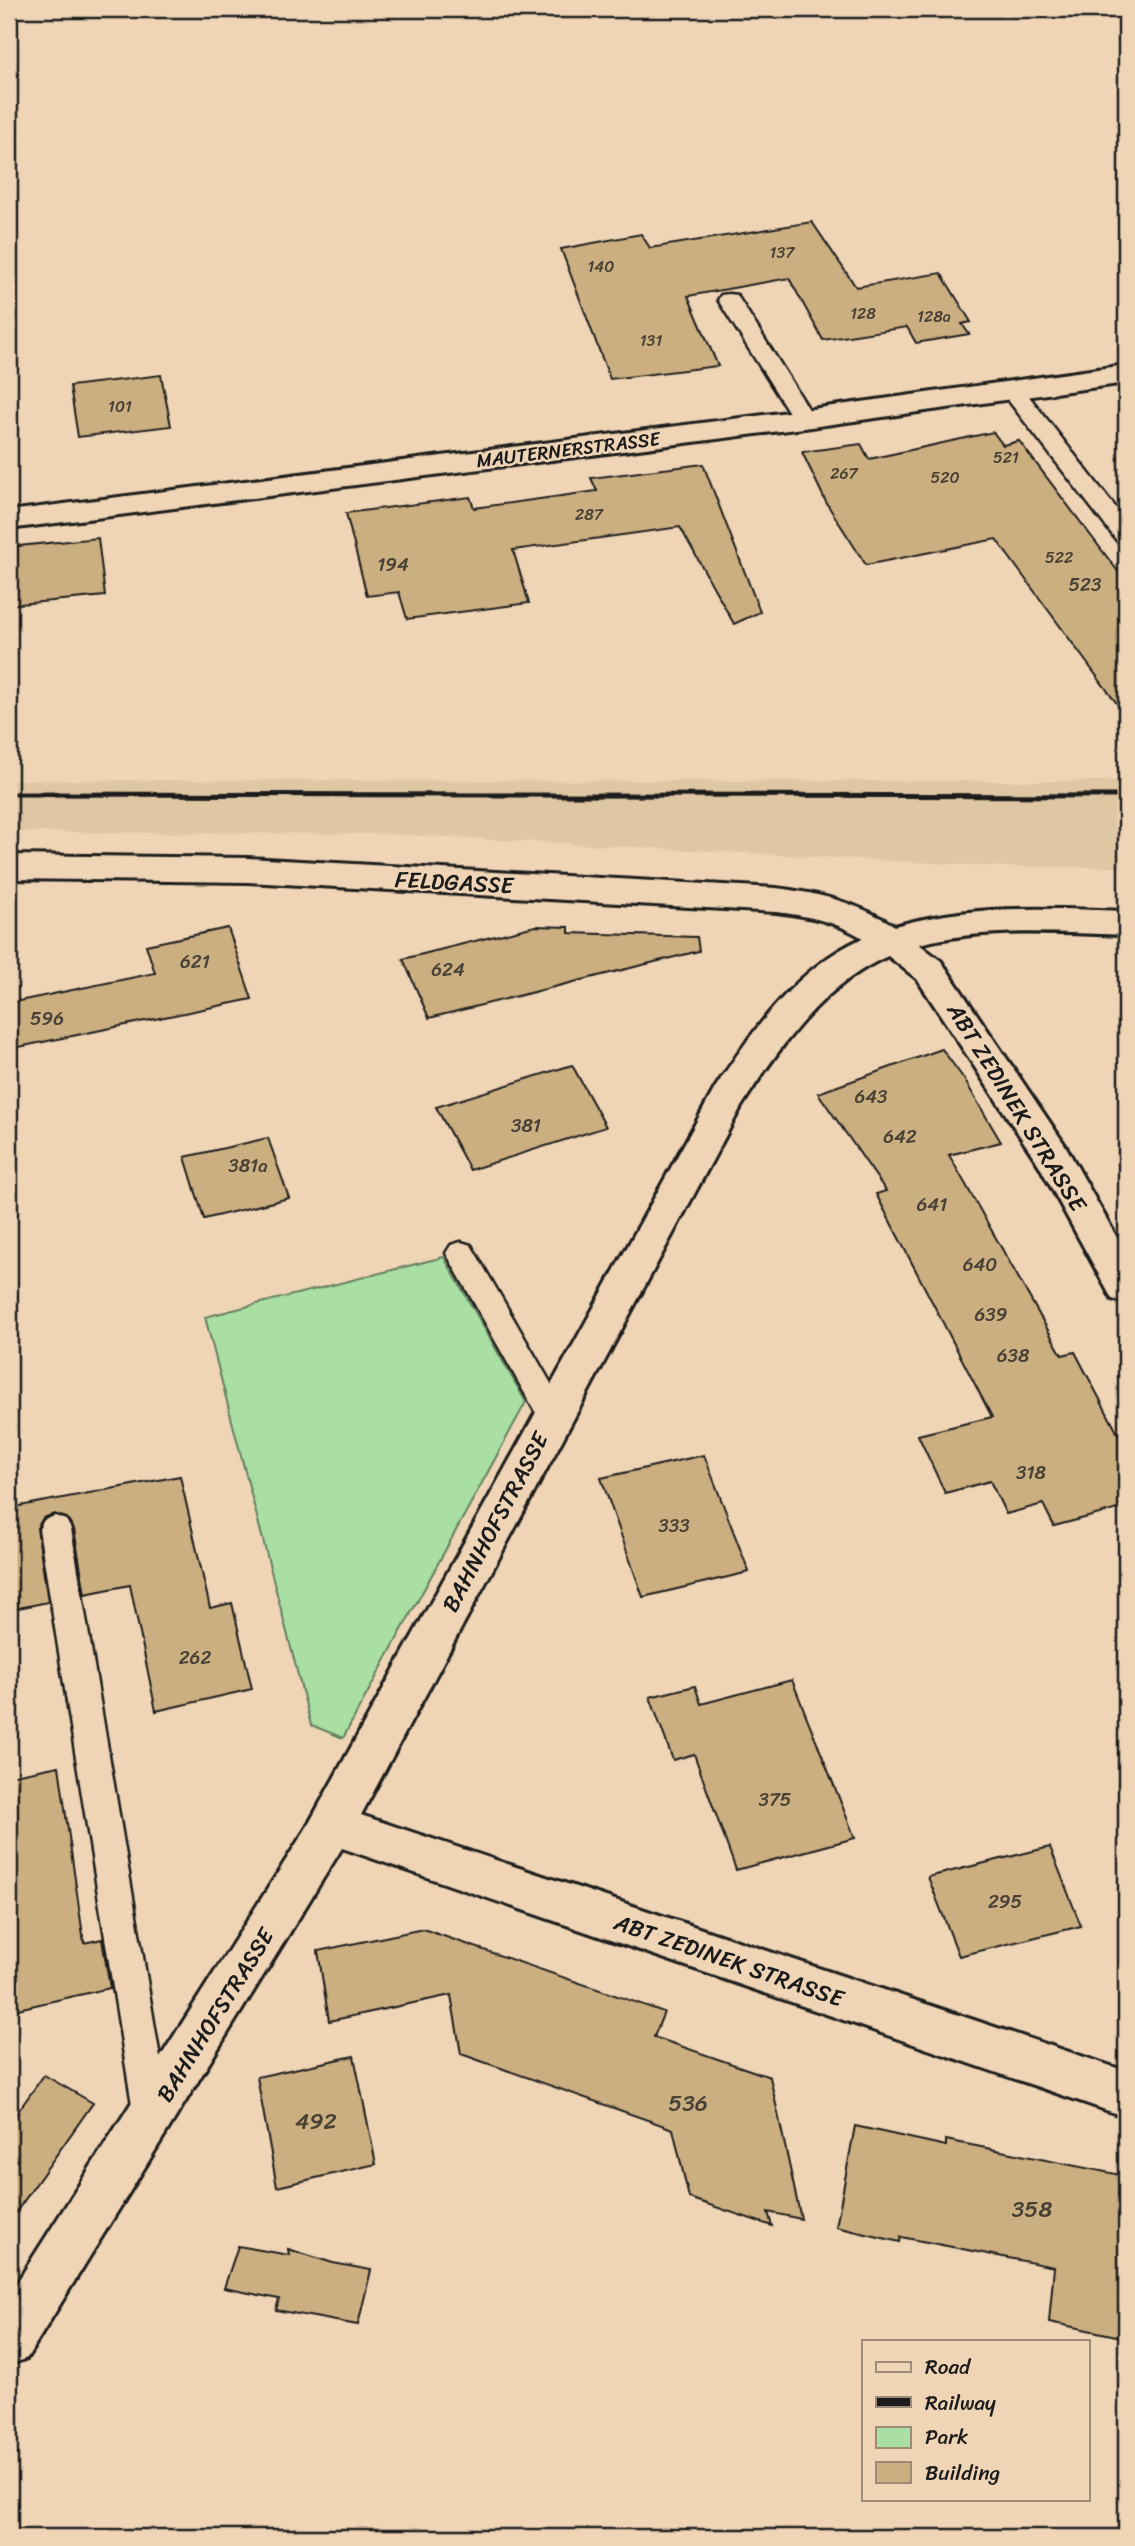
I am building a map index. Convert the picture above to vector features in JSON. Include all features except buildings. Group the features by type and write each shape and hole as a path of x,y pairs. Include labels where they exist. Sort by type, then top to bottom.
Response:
{"street":[{"name":"MAUTERNERSTRASSE","path":"9,520 804,419 1126,374"},
{"name":"FELDGASSE","path":"9,867 248,870 776,900 815,905 858,919 890,939"},
{"name":"BAHNHOFSTRASSE","path":"9,2340 152,2117 332,1825 553,1415 737,1084 783,1018 840,967 890,939 937,926 999,920 1126,923"},
{"name":"ABT ZEDINEK STRASSE","path":"890,939 929,970 1052,1155 1126,1288"},
{"name":"ABT ZEDINEK STRASSE","path":"332,1825 1126,2094"}],"lane":[{"path":"729,300 804,419"},
{"path":"1013,391 1126,537"},
{"path":"461,1253 553,1415"},
{"path":"55,1529 152,2117"}],"shaded area":[{"path":"9,780 1126,781 1126,867 1005,867 389,834 9,832"}],"green space":[{"path":"444,1257 526,1402 343,1738 311,1725 205,1317"}],"railway":[{"path":"9,794 1126,796"}]}
